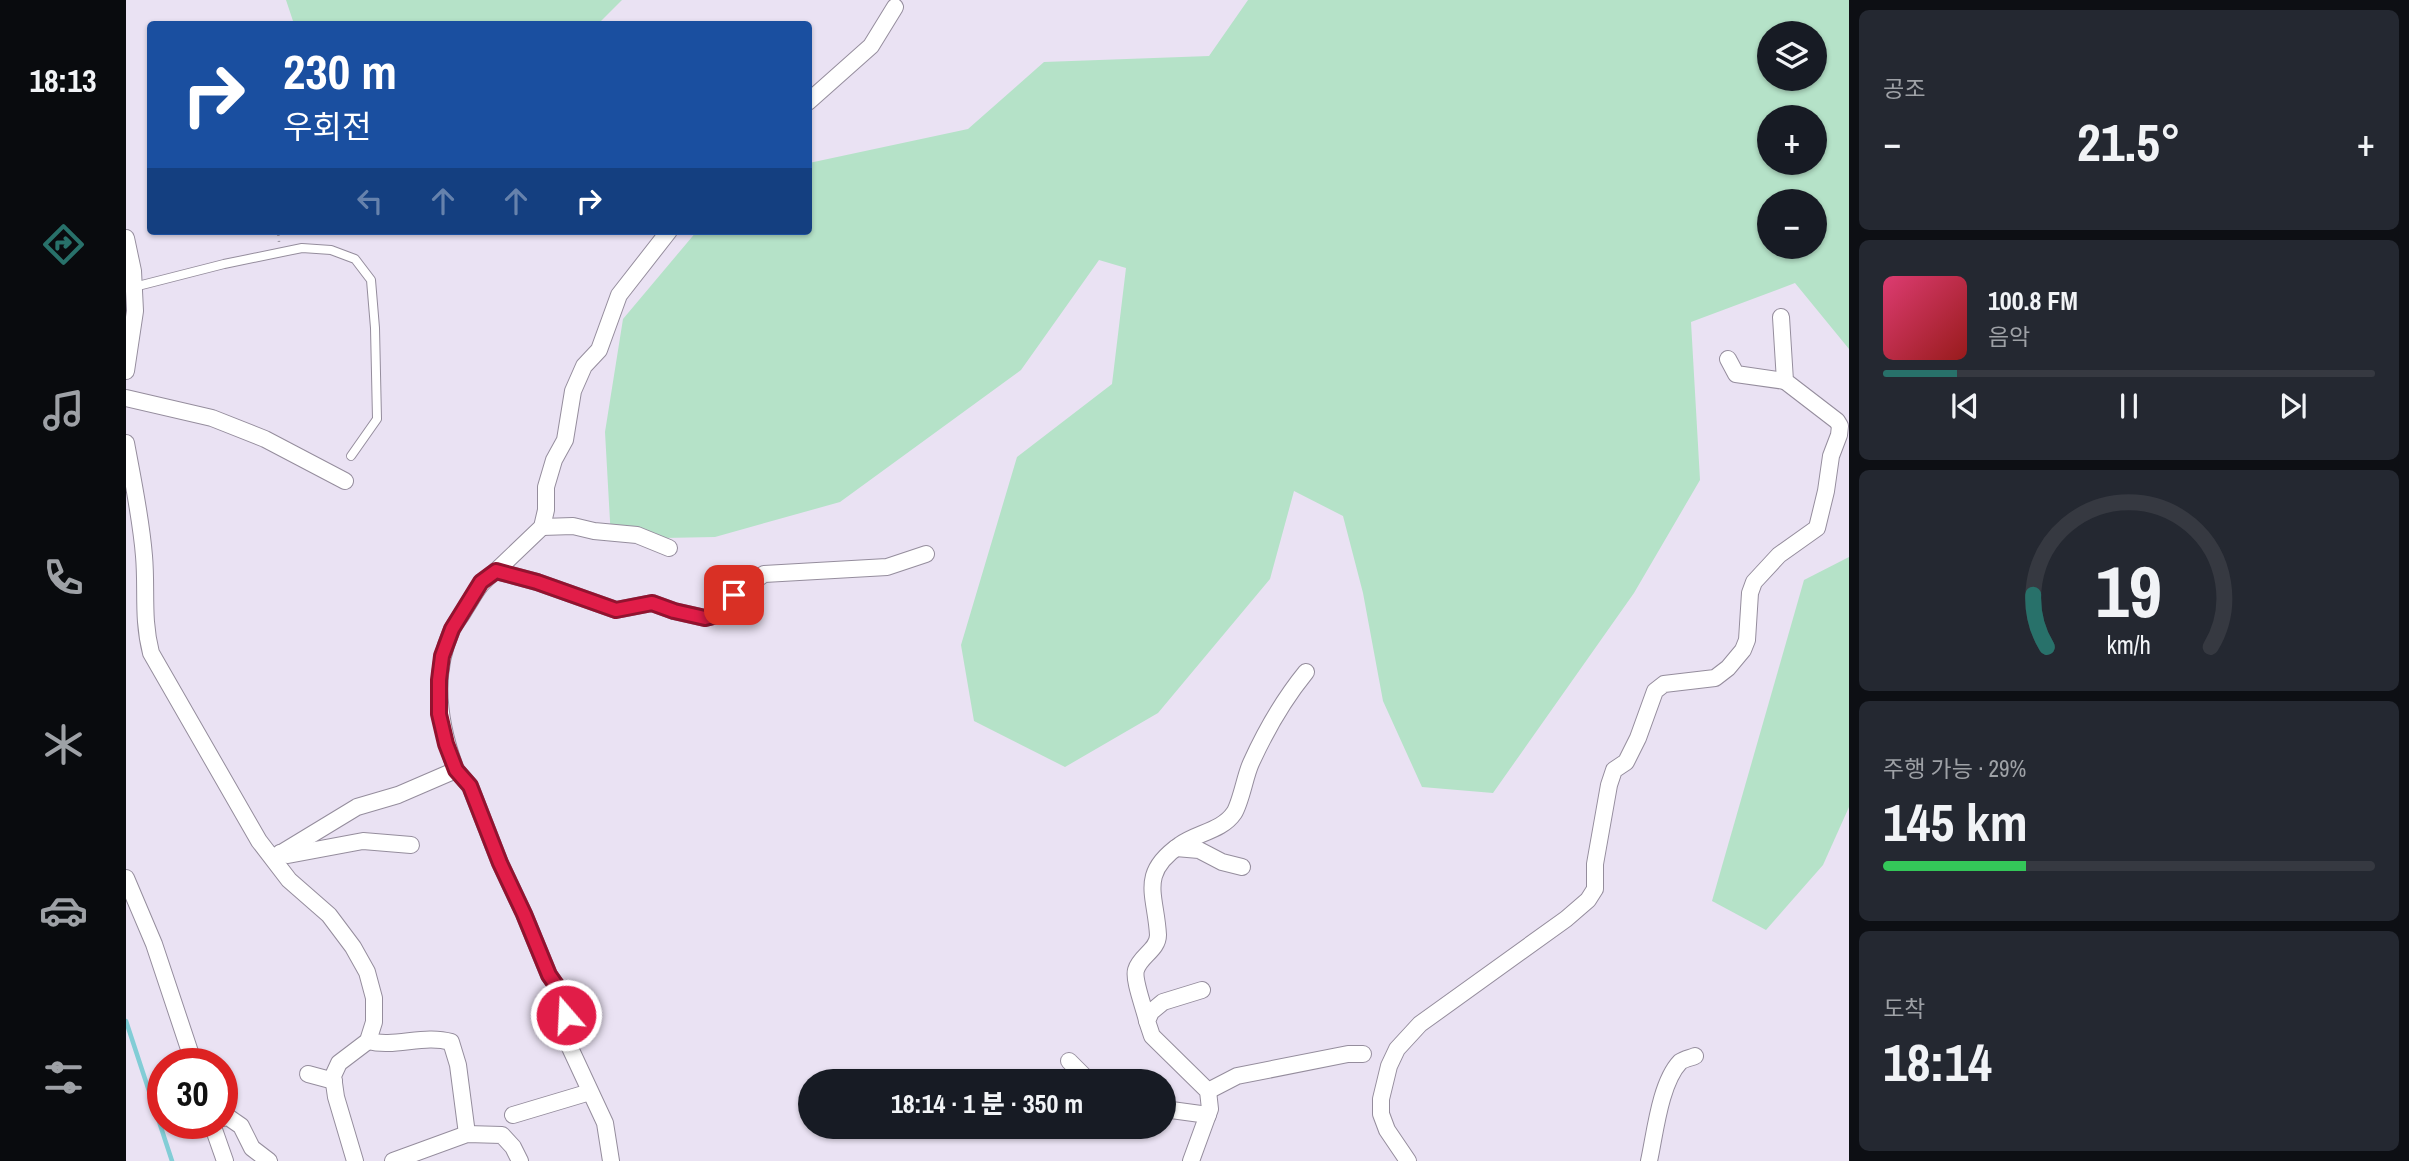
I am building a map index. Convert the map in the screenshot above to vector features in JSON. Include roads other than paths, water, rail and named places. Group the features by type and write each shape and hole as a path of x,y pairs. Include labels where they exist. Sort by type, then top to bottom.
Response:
{"street":[{"path":"812,98 871,46 895,7"},
{"path":"611,1161 605,1124 565,1037 565,998 549,975 470,786 456,770 446,744 439,714 439,680 442,656 452,629 481,582 542,527 546,510 546,488 554,460 565,440 573,391 584,366 599,350 619,295 666,235"},
{"path":"126,238 133,271 135,310 126,371"},
{"path":"1781,317 1785,381"},
{"path":"1408,1161 1387,1130 1381,1114 1381,1099 1396,1049 1420,1024 1566,919 1588,900 1595,890 1595,864 1609,785 1614,770 1626,762 1638,738 1655,691 1664,684 1715,678 1728,668 1743,650 1754,582 1779,555 1817,527 1831,456 1840,426 1785,381 1736,374 1728,359"},
{"path":"126,398 212,418 265,439 345,481"},
{"path":"126,443 138,505 144,559 145,629 151,653 259,841 276,855 289,880 329,915 353,947 367,972 374,998 374,1022 368,1041 340,1063 333,1076 336,1097 355,1161"},
{"path":"542,527 573,526 636,536 669,548"},
{"path":"496,571 537,582 616,610 652,603 705,618 721,614 734,595 764,574 887,567 926,554"},
{"path":"1191,1161 1210,1109 1208,1091 1152,1036 1135,977 1136,969 1154,948 1158,937 1151,891 1154,873 1176,848 1227,820 1236,811 1256,754 1284,699 1306,672"},
{"path":"276,855 357,807 398,795 456,770"},
{"path":"276,855 363,841 411,845"},
{"path":"1176,848 1199,850 1222,862 1242,867"},
{"path":"126,878 172,994 189,1048"},
{"path":"1147,1021 1151,1012 1163,1002 1202,990"},
{"path":"368,1041 382,1045 451,1042 458,1065 467,1134"},
{"path":"1208,1091 1237,1076 1348,1054 1363,1054"},
{"path":"1649,1161 1657,1120 1670,1077 1681,1060 1695,1056"},
{"path":"1069,1061 1077,1069"},
{"path":"308,1074 334,1081"},
{"path":"513,1115 590,1092"},
{"path":"1176,1111 1208,1115"},
{"path":"238,1124 252,1149 269,1161"},
{"path":"393,1161 467,1134 502,1135 513,1147 520,1161"},
{"path":"217,1139 225,1161"}],"lane":[{"path":"134,287 302,248 331,250 355,259 371,280 377,419 351,456"}],"waterway":[{"path":"126,1021 172,1161"}]}
